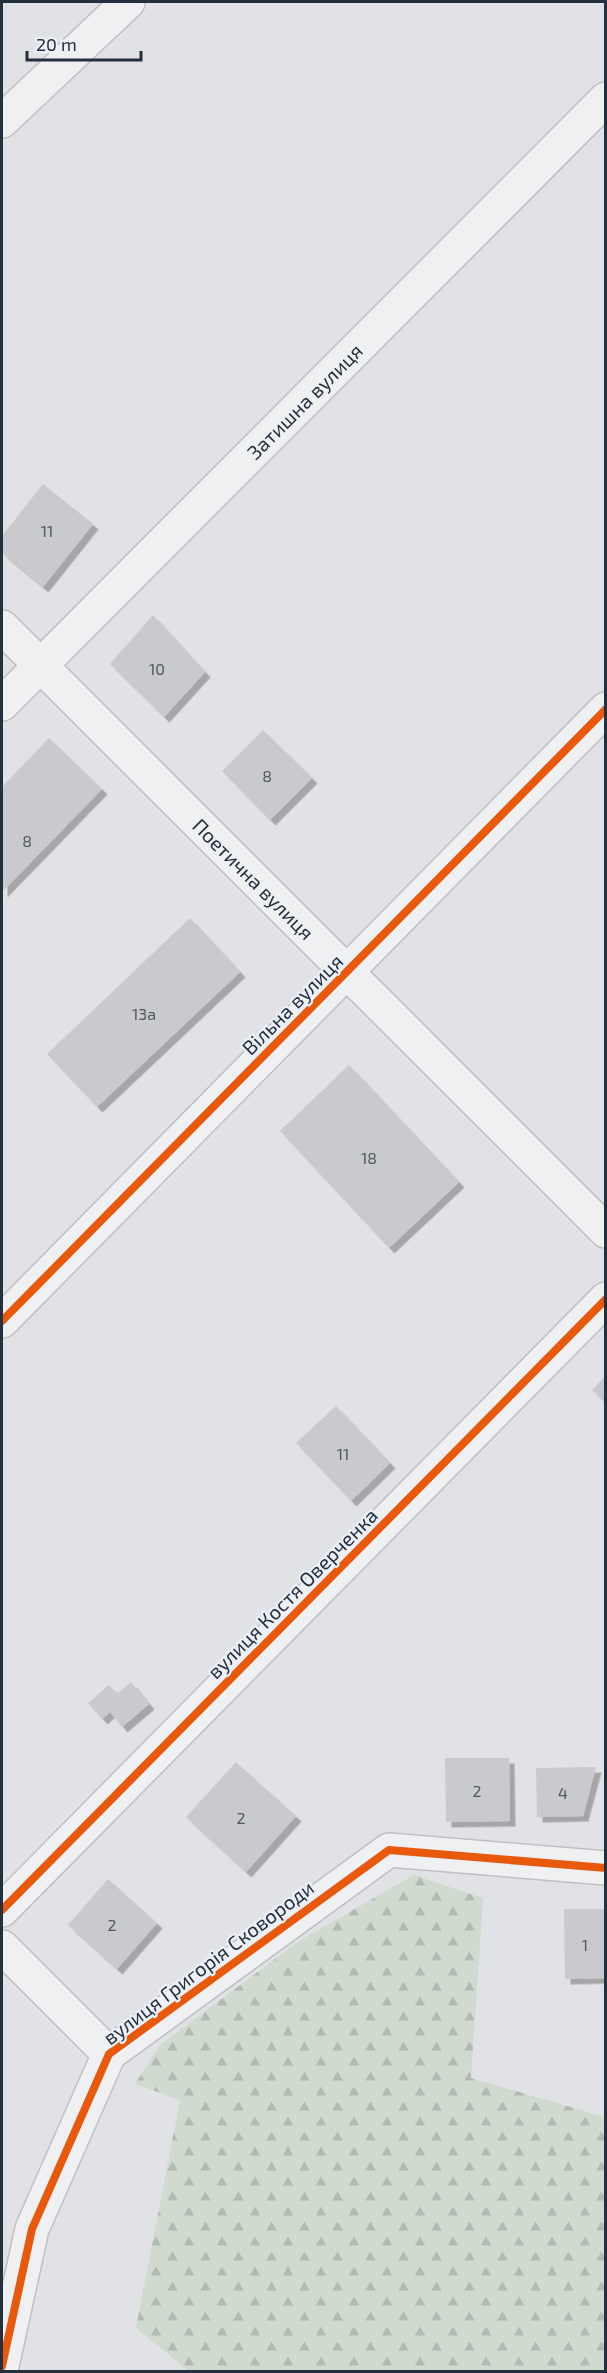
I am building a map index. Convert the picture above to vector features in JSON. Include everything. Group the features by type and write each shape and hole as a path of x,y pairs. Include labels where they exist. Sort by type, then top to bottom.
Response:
{"street":[{"path":"2,121 128,2"},
{"name":"Затишна вулиця","path":"2,704 606,99"},
{"name":"Поетична вулиця","path":"2,627 606,1231"},
{"name":"Вільна вулиця","path":"2,1321 606,710"},
{"name":"вулиця Костя Оверченка","path":"2,1910 606,1299"},
{"name":"вулиця Григорія Сковороди","path":"2,2366 32,2229 109,2054 389,1850 606,1868"},
{"path":"2,1947 109,2054"}],"green space":[{"path":"414,1875 483,1898 471,2078 605,2117 605,2371 189,2371 136,2328 180,2100 135,2084 160,2045 299,1941"}],"building":[{"path":"43,484 93,524 43,587 2,553 2,536"},
{"path":"153,615 205,672 164,717 110,664"},
{"path":"263,730 312,778 270,820 222,771"},
{"path":"49,738 102,789 2,892 2,787"},
{"path":"190,918 240,972 97,1107 47,1054"},
{"path":"349,1065 459,1182 389,1248 280,1131"},
{"path":"606,1375 606,1402 592,1390"},
{"path":"336,1406 390,1463 351,1501 296,1443"},
{"path":"131,1682 149,1704 122,1727 110,1712 102,1719 88,1703 109,1685 117,1694"},
{"path":"445,1758 509,1758 510,1821 446,1822"},
{"path":"236,1762 296,1816 246,1872 186,1817"},
{"path":"596,1767 583,1816 537,1817 536,1768"},
{"path":"108,1879 157,1923 117,1969 68,1925"},
{"path":"564,1909 606,1909 606,1978 565,1979"}],"cycle path":[{"path":"2,1321 606,709"},
{"path":"2,1910 606,1299"},
{"path":"2,2366 32,2229 109,2054 389,1850 606,1868"}]}
